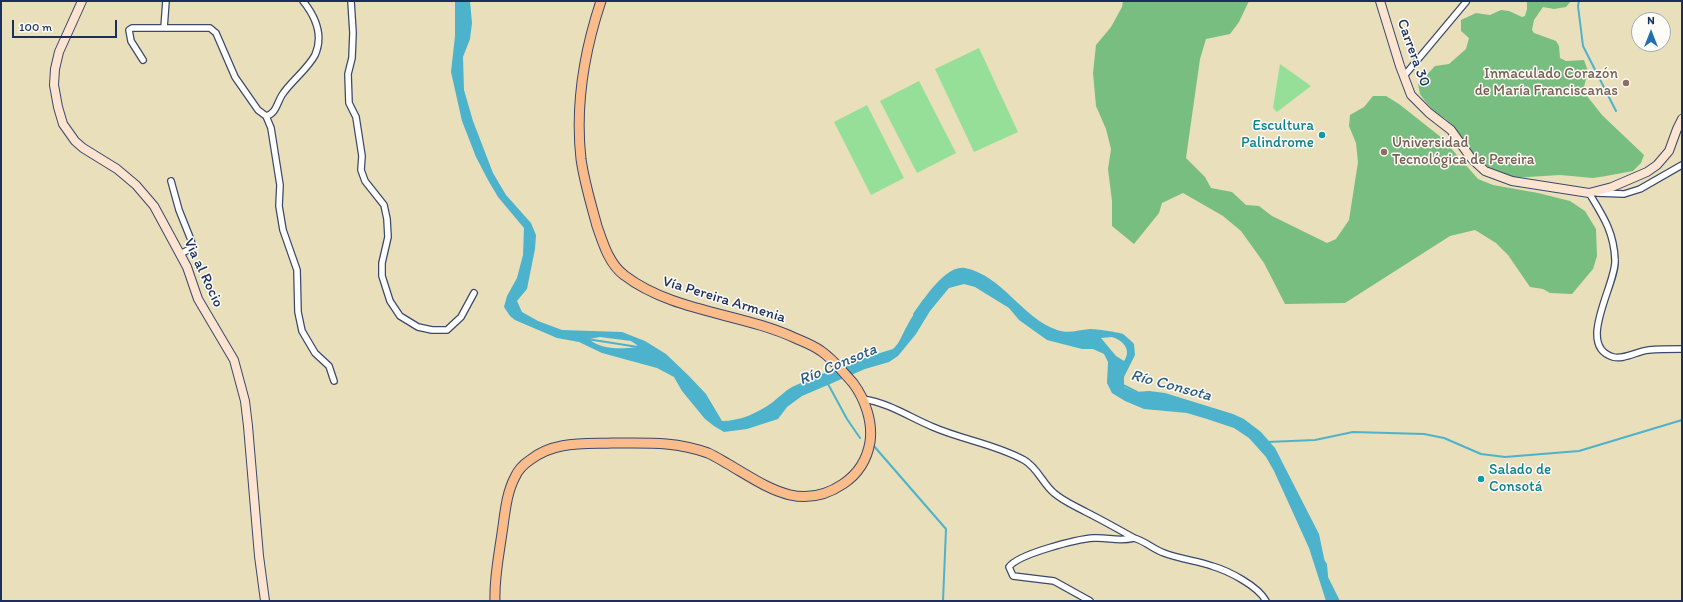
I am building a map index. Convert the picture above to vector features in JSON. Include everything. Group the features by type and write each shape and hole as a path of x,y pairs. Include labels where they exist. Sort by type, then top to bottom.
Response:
{"main road":[{"name":"Via al Rocio","path":"82,1 59,52 55,69 55,92 58,108 63,124 75,141 83,148 116,169 136,185 154,206 187,267 198,299 234,360 244,401 249,433 259,556 265,601"},
{"name":"Vía Pereira Armenia","path":"601,1 584,60 580,129 581,160 590,203 601,238 612,263 621,274 659,296 783,332 819,350 850,380 863,399"},
{"name":"Carrera 30","path":"1380,1 1411,95 1429,113 1451,130 1472,158 1485,171 1512,182 1589,193"},
{"path":"1589,193 1612,187 1647,172 1657,165 1669,151 1682,120"},
{"path":"495,601 495,586 505,509 515,475 524,465 543,451 553,447 570,444 659,443 680,445 711,454 777,491 797,496 822,496 837,489 852,478 862,467 867,455 870,439 870,422 863,399"}],"street":[{"path":"164,28 166,1"},
{"path":"266,116 273,112 282,96 315,54 318,38 318,26 311,11 303,1"},
{"path":"351,1 353,33 352,58 348,74 349,103 356,117 362,156 361,170 365,182 384,205 388,237 382,263 382,276 390,301 400,316 418,327 432,330 447,330 461,317 474,294"},
{"path":"1404,76 1466,2"},
{"path":"143,60 131,41 129,30 132,28 210,28 216,34 235,77 258,110 266,116 271,128 280,185 279,206 283,230 297,270 298,312 302,330 315,353 329,366 334,381"},
{"path":"1589,193 1624,194 1640,189 1682,165"},
{"path":"171,181 178,210 192,240 192,246 190,249 180,254"},
{"path":"1589,193 1607,222 1614,245 1616,262 1598,319 1596,334 1599,344 1604,351 1611,356 1619,358 1648,350 1682,349"},
{"path":"863,399 876,401 891,406 934,427 997,447 1026,460 1043,483 1054,494 1134,538 1143,540 1163,553 1220,569 1246,582 1264,596 1266,601"},
{"path":"1090,601 1054,581 1013,576 1009,567 1017,559 1035,552 1074,542 1094,538 1124,540 1134,538"}],"green space":[{"path":"1123,1 1249,1 1239,22 1230,34 1206,39 1200,59 1186,158 1205,177 1211,188 1232,192 1246,205 1259,206 1272,216 1327,243 1336,239 1349,220 1358,162 1356,143 1349,126 1350,115 1364,107 1373,96 1386,96 1399,104 1442,138 1478,179 1493,185 1538,193 1570,201 1585,211 1596,229 1597,256 1593,269 1572,294 1550,293 1543,289 1530,287 1508,255 1496,243 1475,230 1450,236 1345,303 1285,304 1264,263 1241,231 1223,216 1183,193 1162,203 1159,213 1134,244 1112,226 1112,201 1108,169 1111,149 1106,129 1096,106 1093,73 1096,45 1111,27 1122,7"},
{"path":"1527,1 1571,1 1566,7 1554,9 1543,7 1534,20 1532,30 1534,33 1556,41 1559,46 1560,58 1566,61 1584,60 1588,71 1584,87 1587,96 1602,115 1644,155 1641,163 1633,171 1593,178 1560,175 1512,178 1482,164 1476,159 1468,145 1447,120 1435,112 1420,94 1418,84 1435,66 1449,64 1466,49 1469,38 1461,31 1461,20 1476,13 1490,15 1501,10 1509,11 1522,17 1525,16"},
{"path":"979,48 1018,132 974,152 935,69"},
{"path":"1280,64 1311,86 1277,112 1273,108"},
{"path":"919,81 956,153 917,173 880,101"},
{"path":"867,105 904,178 871,195 834,122"}],"water":[{"path":"455,1 470,1 472,23 470,39 463,57 464,90 473,121 493,173 506,195 531,223 536,235 535,249 527,289 517,301 522,312 538,321 562,330 622,332 645,341 666,354 706,394 722,421 729,421 742,418 761,410 784,392 804,381 854,361 893,349 911,319 939,280 948,273 957,269 965,268 978,272 990,279 1033,316 1044,324 1057,330 1069,332 1093,329 1123,334 1134,344 1135,355 1124,377 1124,387 1135,392 1149,391 1165,393 1233,414 1244,419 1261,432 1275,448 1319,534 1328,577 1340,601 1326,601 1309,548 1274,471 1266,457 1249,438 1234,428 1187,413 1144,409 1125,401 1112,393 1107,383 1108,362 1104,354 1093,349 1082,349 1047,340 1019,320 1009,308 975,287 964,284 949,288 930,311 916,334 898,356 889,362 865,369 802,396 787,407 778,419 747,429 724,432 705,419 682,391 674,377 657,368 602,353 579,342 557,338 515,320 510,316 504,307 507,296 517,278 523,255 524,228 498,197 488,180 476,157 462,121 451,72 455,36","holes":["600,337 631,341 637,345 637,347 605,347 594,343 589,339","1112,337 1120,340 1127,349 1124,361 1116,356 1101,338"]}],"waterway":[{"path":"1579,1 1578,6 1583,46 1616,111"},
{"name":"Río Consota","path":"914,314 924,300"},
{"name":"Río Consota","path":"587,339 638,347"},
{"path":"828,384 847,419 860,438"},
{"name":"Río Consota","path":"1123,385 1137,392"},
{"path":"1267,442 1315,440 1353,432 1424,434 1444,438 1481,454 1505,457 1579,451 1682,420"},
{"path":"873,445 946,529 943,601"},
{"name":"Río Consota","path":"1323,560 1326,564 1327,576"}],"place":[{"name":"Inmaculado Corazón de María Franciscanas","path":"1626,83"},
{"name":"Escultura Palindrome","path":"1322,135"},
{"name":"Universidad Tecnológica de Pereira","path":"1384,152"},
{"name":"Salado de Consotá","path":"1481,479"}]}
